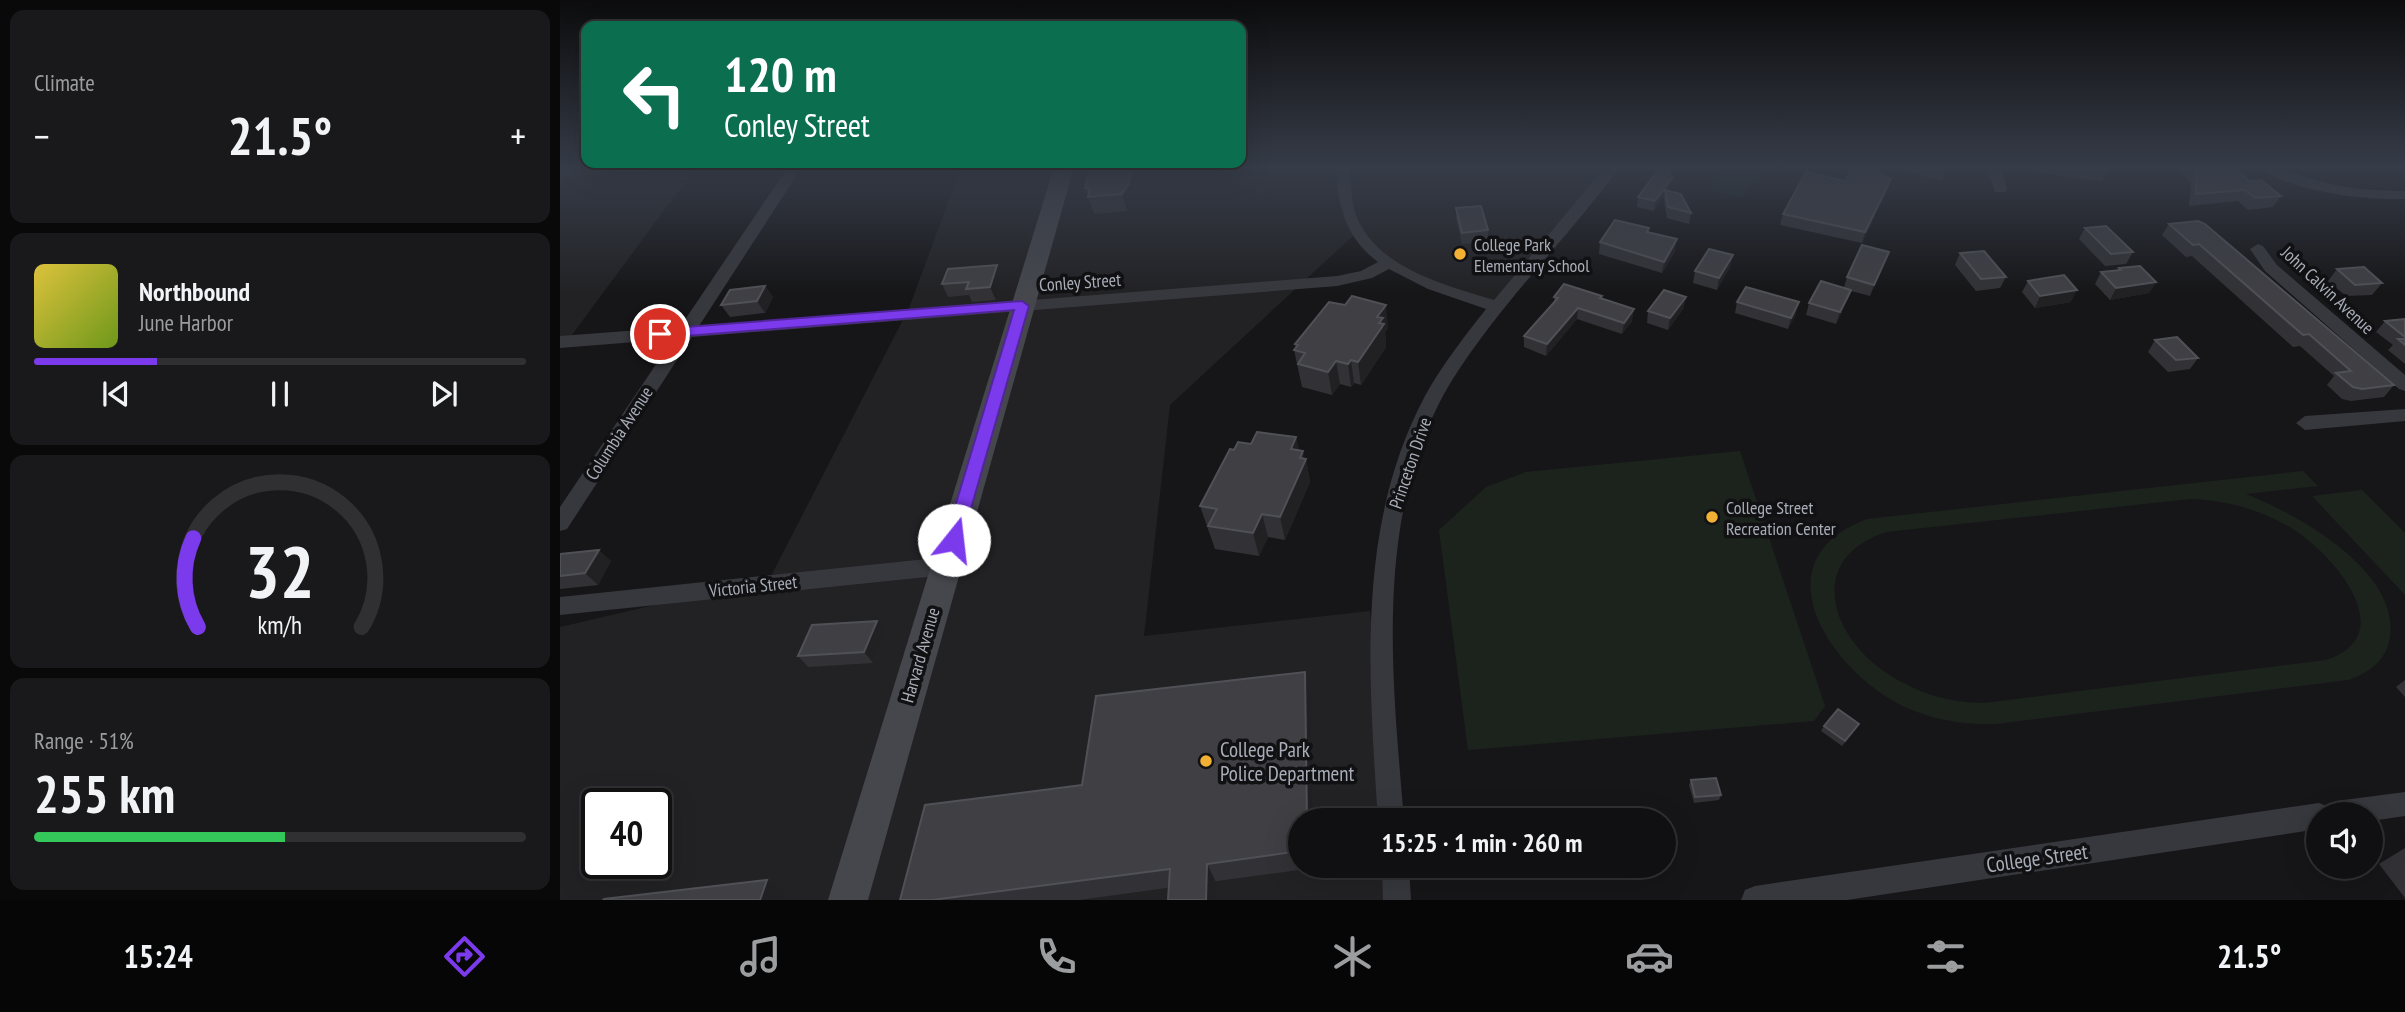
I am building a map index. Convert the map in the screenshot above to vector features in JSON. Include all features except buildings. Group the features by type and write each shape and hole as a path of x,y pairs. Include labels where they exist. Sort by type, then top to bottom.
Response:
{"street":[{"name":"Columbia Avenue","path":"560,523 766,209"},
{"name":"Harvard Avenue","path":"848,900 1051,209"},
{"path":"1348,209 1349,218 1371,248 1389,263 1433,285 1497,307"},
{"name":"Princeton Drive","path":"1390,808 1379,649 1381,583 1392,513 1410,452 1433,398 1462,351 1578,209"},
{"name":"John Calvin Avenue","path":"2258,249 2271,268 2405,385"},
{"name":"Conley Street","path":"560,342 1336,281 1366,275 1389,263"},
{"path":"2305,423 2405,415"},
{"name":"Victoria Street","path":"560,606 946,566"},
{"path":"2383,807 2405,804"},
{"name":"College Street","path":"1755,900 2306,818"},
{"path":"1396,878 1397,900"}],"shaded area":[{"path":"560,209 665,209 566,343 560,344"},
{"path":"946,209 1578,209 1494,308 1406,272 1354,235 1170,405 1144,636 1370,611 1390,808 1288,808 1288,878 1397,878 1400,900 560,900 560,627 770,578 909,308"},
{"path":"1740,451 1825,706 1814,721 1468,750 1439,530 1486,487 1526,472"},
{"path":"2303,471 2318,486 2246,494 2318,531 2364,570 2381,593 2390,617 2389,642 2383,656 2374,666 2348,680 1996,724 1939,719 1907,708 1879,692 1853,670 1832,644 1817,616 1811,588 1815,561 1833,538 1867,519","holes":["2190,499 2216,501 2253,510 2288,526 2323,553 2352,592 2360,613 2359,631 2349,648 2326,660 1971,703 1934,696 1910,687 1888,674 1868,658 1852,640 1841,619 1835,599 1836,579 1844,560 1860,544 1886,532"]},
{"path":"2362,490 2405,533 2405,595 2312,496"}],"place":[{"name":"College Park Elementary School","path":"1460,254"},
{"name":"College Street Recreation Center","path":"1712,517"},
{"name":"College Park Police Department","path":"1206,761"}],"route":[{"path":"660,334 1022,306 954,540"}]}
